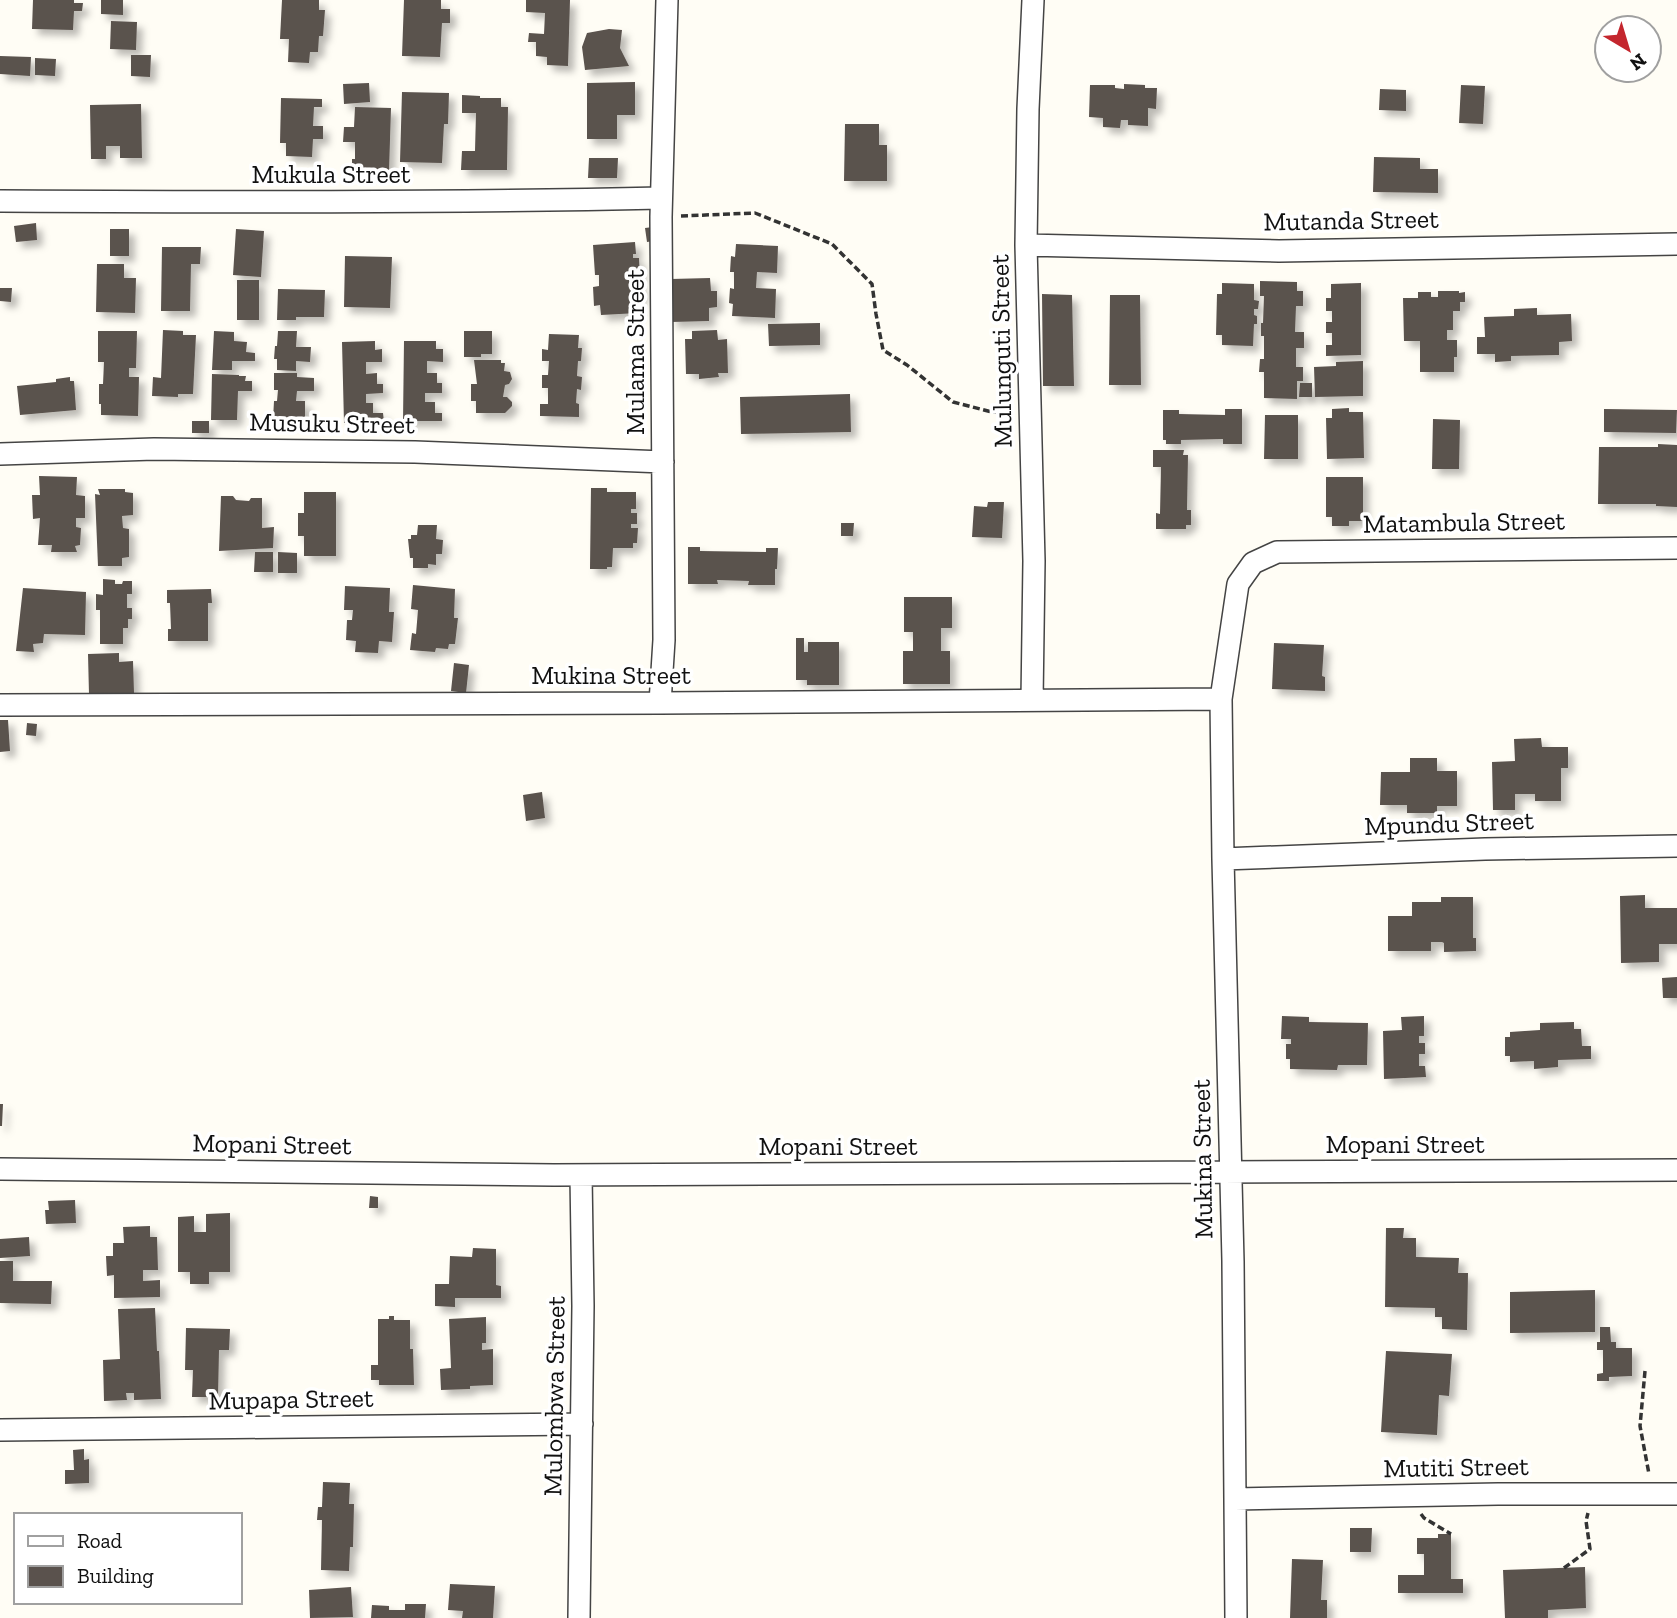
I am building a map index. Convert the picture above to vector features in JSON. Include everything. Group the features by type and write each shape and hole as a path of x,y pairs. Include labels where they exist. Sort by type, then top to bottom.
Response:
{"street":[{"name":"Mulama Street","path":"660,703 664,640 661,207 667,0"},
{"name":"Mulunguti Street","path":"1032,700 1034,561 1026,245 1033,0"},
{"name":"Mukula Street","path":"0,201 528,201 661,207"},
{"name":"Mutanda Street","path":"1026,245 1279,251 1677,244"},
{"name":"Musuku Street","path":"0,454 154,449 387,451 663,463"},
{"name":"Matambula Street","path":"1253,563 1277,552 1677,548"},
{"name":"Mukina Street","path":"1236,1618 1222,699 1238,584 1253,563"},
{"name":"Mukina Street","path":"0,705 1222,699"},
{"name":"Mpundu Street","path":"1223,859 1485,849 1677,846"},
{"name":"Mopani Street","path":"0,1169 581,1175 1677,1170"},
{"name":"Mulombwa Street","path":"579,1618 583,1306 581,1175"},
{"name":"Mupapa Street","path":"0,1430 582,1424"},
{"name":"Mutiti Street","path":"1235,1499 1677,1494"}],"path":[{"path":"661,207 755,213 832,244 873,284 883,350 907,365 953,402 992,412 1030,414"},
{"path":"1637,1494 1650,1473 1640,1426 1645,1371"},
{"path":"1564,1568 1590,1549 1586,1521 1591,1494"},
{"path":"1407,1496 1424,1518 1451,1534"}],"building":[{"path":"33,0 74,0 74,3 83,3 82,11 74,11 73,30 32,29"},
{"path":"101,0 123,0 123,15 101,14"},
{"path":"282,0 319,0 319,10 325,10 323,36 319,36 318,52 310,52 309,63 288,62 289,39 280,39"},
{"path":"404,0 441,0 441,9 450,9 450,23 442,23 440,57 402,56"},
{"path":"526,0 570,0 568,66 547,65 547,57 536,56 536,42 528,42 529,33 544,34 545,13 526,12"},
{"path":"111,21 137,22 136,50 110,49"},
{"path":"609,29 622,30 620,48 629,66 585,70 582,47 587,33"},
{"path":"131,55 151,55 150,77 131,76"},
{"path":"0,56 31,57 30,76 0,74"},
{"path":"35,58 56,59 55,76 35,75"},
{"path":"635,82 635,115 617,115 617,139 587,139 587,83"},
{"path":"369,83 370,102 344,104 343,84"},
{"path":"1124,84 1157,88 1156,109 1148,108 1148,126 1128,125 1128,120 1121,120 1120,128 1103,127 1103,118 1089,117 1090,85 1115,85 1115,88 1124,89"},
{"path":"1461,85 1485,86 1483,124 1459,123"},
{"path":"1380,89 1406,90 1406,111 1379,110"},
{"path":"402,92 449,93 442,163 400,162"},
{"path":"462,95 501,98 501,107 508,107 507,170 461,170 462,151 475,151 476,113 462,113"},
{"path":"281,98 322,99 322,107 314,107 313,126 323,126 323,139 313,139 312,157 286,156 286,143 280,143"},
{"path":"141,104 142,158 120,158 120,146 106,146 106,159 91,159 90,105"},
{"path":"355,107 391,108 389,171 352,170 355,142 343,142 344,127 354,127"},
{"path":"845,124 879,124 879,145 887,145 887,181 844,181"},
{"path":"1374,157 1420,158 1420,169 1438,169 1438,193 1373,192"},
{"path":"589,158 618,158 617,178 588,178"},
{"path":"36,223 37,240 16,242 14,226"},
{"path":"653,227 654,241 647,242 645,228"},
{"path":"110,229 129,229 129,256 110,256"},
{"path":"236,229 264,231 261,277 233,275"},
{"path":"635,242 636,254 633,254 633,258 639,258 640,280 636,280 636,285 641,284 641,298 637,298 638,313 601,315 600,305 594,306 593,287 599,286 599,275 595,275 593,245"},
{"path":"736,244 778,246 777,273 757,272 756,288 776,289 775,318 732,316 733,304 729,303 730,288 734,289 734,272 730,272 731,256 735,257"},
{"path":"162,247 201,247 200,264 191,264 190,311 161,311"},
{"path":"345,256 392,257 390,308 344,307"},
{"path":"97,264 124,264 124,278 136,278 135,313 96,312"},
{"path":"710,278 711,291 717,291 717,307 709,308 709,321 671,322 671,279"},
{"path":"237,280 259,280 259,320 237,320"},
{"path":"1260,281 1297,282 1297,291 1303,291 1303,306 1296,306 1295,332 1304,332 1304,348 1296,348 1296,367 1303,367 1303,381 1297,381 1297,399 1264,398 1264,372 1259,372 1260,359 1264,359 1261,323 1264,296 1260,296"},
{"path":"1222,283 1254,284 1254,300 1259,301 1258,309 1254,309 1257,324 1254,324 1253,346 1222,345 1222,335 1216,335 1217,294 1222,294"},
{"path":"1361,283 1361,355 1326,356 1326,345 1332,345 1332,333 1326,333 1326,322 1332,322 1332,311 1326,311 1326,298 1331,298 1331,284"},
{"path":"0,288 12,288 11,302 0,301"},
{"path":"278,289 325,290 324,317 277,320"},
{"path":"1438,291 1465,292 1465,302 1460,302 1460,311 1453,311 1453,330 1447,330 1447,340 1457,340 1454,372 1420,372 1420,341 1404,341 1403,298 1418,298 1418,292 1431,292 1431,297 1438,297"},
{"path":"1042,294 1072,295 1074,386 1043,386"},
{"path":"1110,295 1140,295 1141,385 1109,385"},
{"path":"1537,308 1537,315 1571,314 1572,341 1559,342 1559,355 1511,356 1511,361 1495,362 1495,354 1477,354 1477,337 1485,337 1484,317 1514,316 1514,309"},
{"path":"820,323 820,345 769,346 768,324"},
{"path":"163,330 196,335 193,394 178,394 178,397 152,396 153,377 161,378"},
{"path":"717,330 718,340 727,339 728,373 699,379 699,374 686,374 685,339 692,339 692,331"},
{"path":"98,331 137,331 136,368 129,368 129,377 139,377 138,416 101,415 99,384 103,384 104,362 98,362"},
{"path":"214,331 234,332 234,341 247,342 246,352 255,353 255,361 232,361 232,370 212,370"},
{"path":"278,331 297,331 296,347 311,347 310,362 296,361 296,371 277,370 277,359 274,359"},
{"path":"464,331 492,331 492,354 464,357"},
{"path":"549,334 579,335 578,348 582,348 577,376 582,377 581,390 577,389 576,403 579,404 579,417 540,416 540,404 548,404 548,388 542,388 542,375 548,375 549,361 542,361 542,349 548,350"},
{"path":"375,341 375,350 382,349 382,362 366,362 366,374 377,373 377,384 383,384 383,393 366,394 366,403 373,403 373,413 383,413 384,422 344,423 342,342"},
{"path":"404,341 436,341 436,349 443,349 443,362 427,361 427,373 437,373 437,383 442,383 442,393 425,393 425,402 435,402 435,413 442,413 442,421 403,421"},
{"path":"474,360 501,360 501,363 505,363 504,371 510,372 512,379 505,385 503,397 512,402 512,406 505,413 476,413 476,401 471,401 471,384 477,384"},
{"path":"1363,361 1363,396 1315,397 1314,367 1336,366 1336,362"},
{"path":"274,373 297,373 297,377 314,378 314,391 297,391 296,401 305,401 305,421 273,420 274,401 277,401 278,390 274,390"},
{"path":"212,374 246,376 245,381 252,381 252,391 238,391 237,420 211,420"},
{"path":"70,377 70,381 74,381 76,410 20,415 17,386 56,382 56,379"},
{"path":"1300,383 1312,383 1312,397 1299,397"},
{"path":"850,394 851,432 741,434 740,397"},
{"path":"1349,408 1349,412 1363,412 1364,458 1327,459 1326,418 1332,418 1332,409"},
{"path":"1225,409 1242,409 1242,444 1223,444 1223,439 1181,440 1181,444 1166,444 1166,440 1163,440 1163,410 1179,410 1179,414 1225,415"},
{"path":"1604,409 1677,410 1676,433 1604,432"},
{"path":"1265,415 1298,415 1298,459 1264,459"},
{"path":"1433,419 1460,420 1459,469 1432,469"},
{"path":"192,421 209,421 209,433 192,433"},
{"path":"1658,444 1677,445 1677,507 1656,504 1598,504 1599,447 1658,447"},
{"path":"1153,450 1184,450 1183,455 1188,455 1187,510 1191,510 1191,525 1186,525 1186,529 1156,529 1156,513 1160,514 1161,467 1153,467"},
{"path":"39,476 77,477 76,495 85,496 85,518 76,518 76,527 81,528 80,545 75,546 77,552 51,552 52,545 38,545 40,518 33,519 32,495 40,495"},
{"path":"1326,477 1363,477 1363,521 1349,521 1349,526 1332,526 1332,517 1326,517"},
{"path":"591,488 607,488 607,492 636,492 636,509 631,509 631,513 637,513 637,524 631,524 631,528 638,528 637,543 633,543 633,548 613,548 612,567 607,569 590,569"},
{"path":"98,489 125,489 125,492 133,493 133,515 122,516 123,528 129,529 129,557 122,558 122,566 98,566 95,494 100,495"},
{"path":"304,492 336,492 336,556 304,556 304,536 298,536 298,513 304,513"},
{"path":"221,496 233,496 236,500 249,501 251,498 262,498 262,528 274,527 273,548 219,551"},
{"path":"988,502 1004,502 1002,538 972,537 974,506 987,507"},
{"path":"841,523 854,523 853,536 841,536"},
{"path":"418,525 437,525 436,539 443,540 442,554 436,554 436,565 428,564 428,568 413,568 413,558 410,558 408,539 411,539 411,535 417,535"},
{"path":"688,547 700,547 700,551 766,552 766,548 778,548 775,585 748,585 749,581 717,580 718,584 688,584"},
{"path":"255,552 273,552 273,572 254,572"},
{"path":"278,552 297,553 297,573 278,573"},
{"path":"103,579 115,580 115,584 132,581 132,594 127,594 127,608 132,608 132,619 128,619 128,628 123,628 123,644 100,644 100,610 96,610 96,594 103,595"},
{"path":"413,585 455,589 454,618 458,618 455,644 449,644 448,649 436,648 435,652 410,650 412,633 416,634 418,610 411,609"},
{"path":"345,586 390,588 389,612 394,612 392,642 379,641 378,653 355,652 356,641 346,640 347,620 352,620 353,610 344,610"},
{"path":"23,588 86,592 85,635 44,634 43,643 33,644 34,652 16,651"},
{"path":"211,589 212,603 208,603 208,641 168,641 168,629 171,629 167,590"},
{"path":"904,597 952,597 952,628 941,628 941,651 950,651 950,684 903,684 903,651 913,651 913,632 904,632"},
{"path":"796,638 804,638 804,652 808,652 808,642 839,642 839,685 807,685 807,680 796,680"},
{"path":"1274,643 1324,645 1322,676 1325,677 1325,691 1272,689"},
{"path":"119,653 119,662 133,661 134,693 89,694 88,654"},
{"path":"454,663 469,665 466,693 451,691"},
{"path":"0,720 8,720 10,751 0,752"},
{"path":"27,723 37,724 36,736 26,735"},
{"path":"1541,738 1542,747 1568,747 1568,768 1561,768 1561,801 1535,801 1535,794 1515,794 1515,810 1493,810 1492,762 1515,761 1514,739"},
{"path":"1410,758 1437,758 1437,771 1457,771 1457,806 1437,806 1437,813 1407,813 1407,805 1380,805 1381,772 1410,772"},
{"path":"542,792 545,818 526,821 523,795"},
{"path":"1645,895 1645,908 1677,908 1677,944 1659,944 1659,962 1621,963 1620,896"},
{"path":"1441,897 1473,897 1473,938 1476,938 1476,951 1444,952 1444,943 1431,942 1431,951 1388,951 1388,916 1412,916 1412,902 1441,902"},
{"path":"1677,977 1677,998 1663,998 1662,978"},
{"path":"1282,1016 1309,1017 1309,1022 1368,1023 1367,1065 1338,1065 1337,1070 1290,1069 1290,1059 1286,1059 1286,1044 1291,1044 1291,1039 1281,1039"},
{"path":"1424,1016 1424,1036 1419,1036 1419,1043 1425,1043 1425,1054 1419,1054 1419,1066 1425,1066 1426,1077 1384,1079 1383,1031 1402,1030 1401,1017"},
{"path":"1574,1022 1574,1029 1581,1029 1582,1046 1591,1046 1591,1059 1558,1060 1558,1067 1534,1069 1534,1061 1510,1062 1510,1056 1505,1056 1505,1037 1510,1037 1510,1032 1540,1030 1540,1023"},
{"path":"0,1104 3,1104 2,1126 0,1126"},
{"path":"370,1196 378,1197 378,1208 369,1208"},
{"path":"75,1200 76,1223 46,1224 45,1210 49,1210 48,1201"},
{"path":"230,1213 230,1272 209,1272 209,1284 190,1284 190,1272 178,1272 178,1217 194,1216 194,1232 206,1232 206,1214"},
{"path":"150,1226 150,1237 157,1237 158,1270 143,1270 143,1281 160,1280 160,1297 114,1298 114,1275 107,1276 106,1256 113,1256 113,1243 124,1243 123,1227"},
{"path":"1386,1228 1404,1228 1403,1238 1416,1238 1416,1257 1459,1258 1458,1273 1468,1273 1467,1330 1442,1329 1442,1317 1435,1317 1435,1308 1385,1307"},
{"path":"29,1237 30,1256 0,1258 0,1239"},
{"path":"473,1248 496,1249 496,1285 501,1286 501,1298 455,1298 455,1307 435,1306 435,1284 449,1284 450,1256 472,1257"},
{"path":"0,1261 13,1261 13,1281 52,1281 51,1304 0,1303"},
{"path":"1595,1290 1595,1332 1510,1333 1510,1292"},
{"path":"155,1308 161,1399 134,1400 134,1393 126,1393 127,1400 104,1401 103,1360 120,1359 118,1309"},
{"path":"389,1316 394,1316 394,1320 410,1320 414,1385 379,1385 379,1380 371,1380 371,1365 378,1365 378,1319 389,1319"},
{"path":"486,1317 486,1343 482,1343 482,1350 493,1349 493,1385 441,1390 440,1369 451,1368 449,1319"},
{"path":"1600,1327 1610,1327 1611,1342 1616,1342 1616,1348 1632,1348 1632,1376 1609,1377 1609,1381 1597,1381 1597,1374 1603,1373 1603,1350 1597,1350"},
{"path":"186,1328 230,1329 229,1350 219,1350 218,1397 192,1397 193,1370 185,1370"},
{"path":"1386,1351 1452,1354 1449,1396 1439,1395 1437,1435 1381,1432"},
{"path":"84,1449 84,1460 89,1459 89,1483 65,1484 65,1470 74,1470 73,1450"},
{"path":"323,1482 350,1483 349,1504 354,1504 353,1547 350,1547 349,1571 321,1570 322,1520 317,1520 318,1507 322,1507"},
{"path":"1350,1528 1372,1528 1371,1552 1350,1552"},
{"path":"1438,1534 1451,1534 1451,1579 1463,1579 1463,1593 1398,1593 1398,1575 1424,1575 1424,1554 1417,1554 1417,1538 1438,1538"},
{"path":"1292,1559 1323,1560 1321,1600 1327,1600 1327,1618 1290,1618"},
{"path":"1585,1567 1586,1608 1548,1610 1548,1618 1505,1618 1503,1570"},
{"path":"450,1584 495,1586 493,1618 462,1618 463,1611 448,1610"},
{"path":"351,1587 353,1617 310,1618 309,1590"},
{"path":"405,1604 426,1604 425,1618 371,1618 372,1605 389,1606 389,1610 405,1610"}]}
